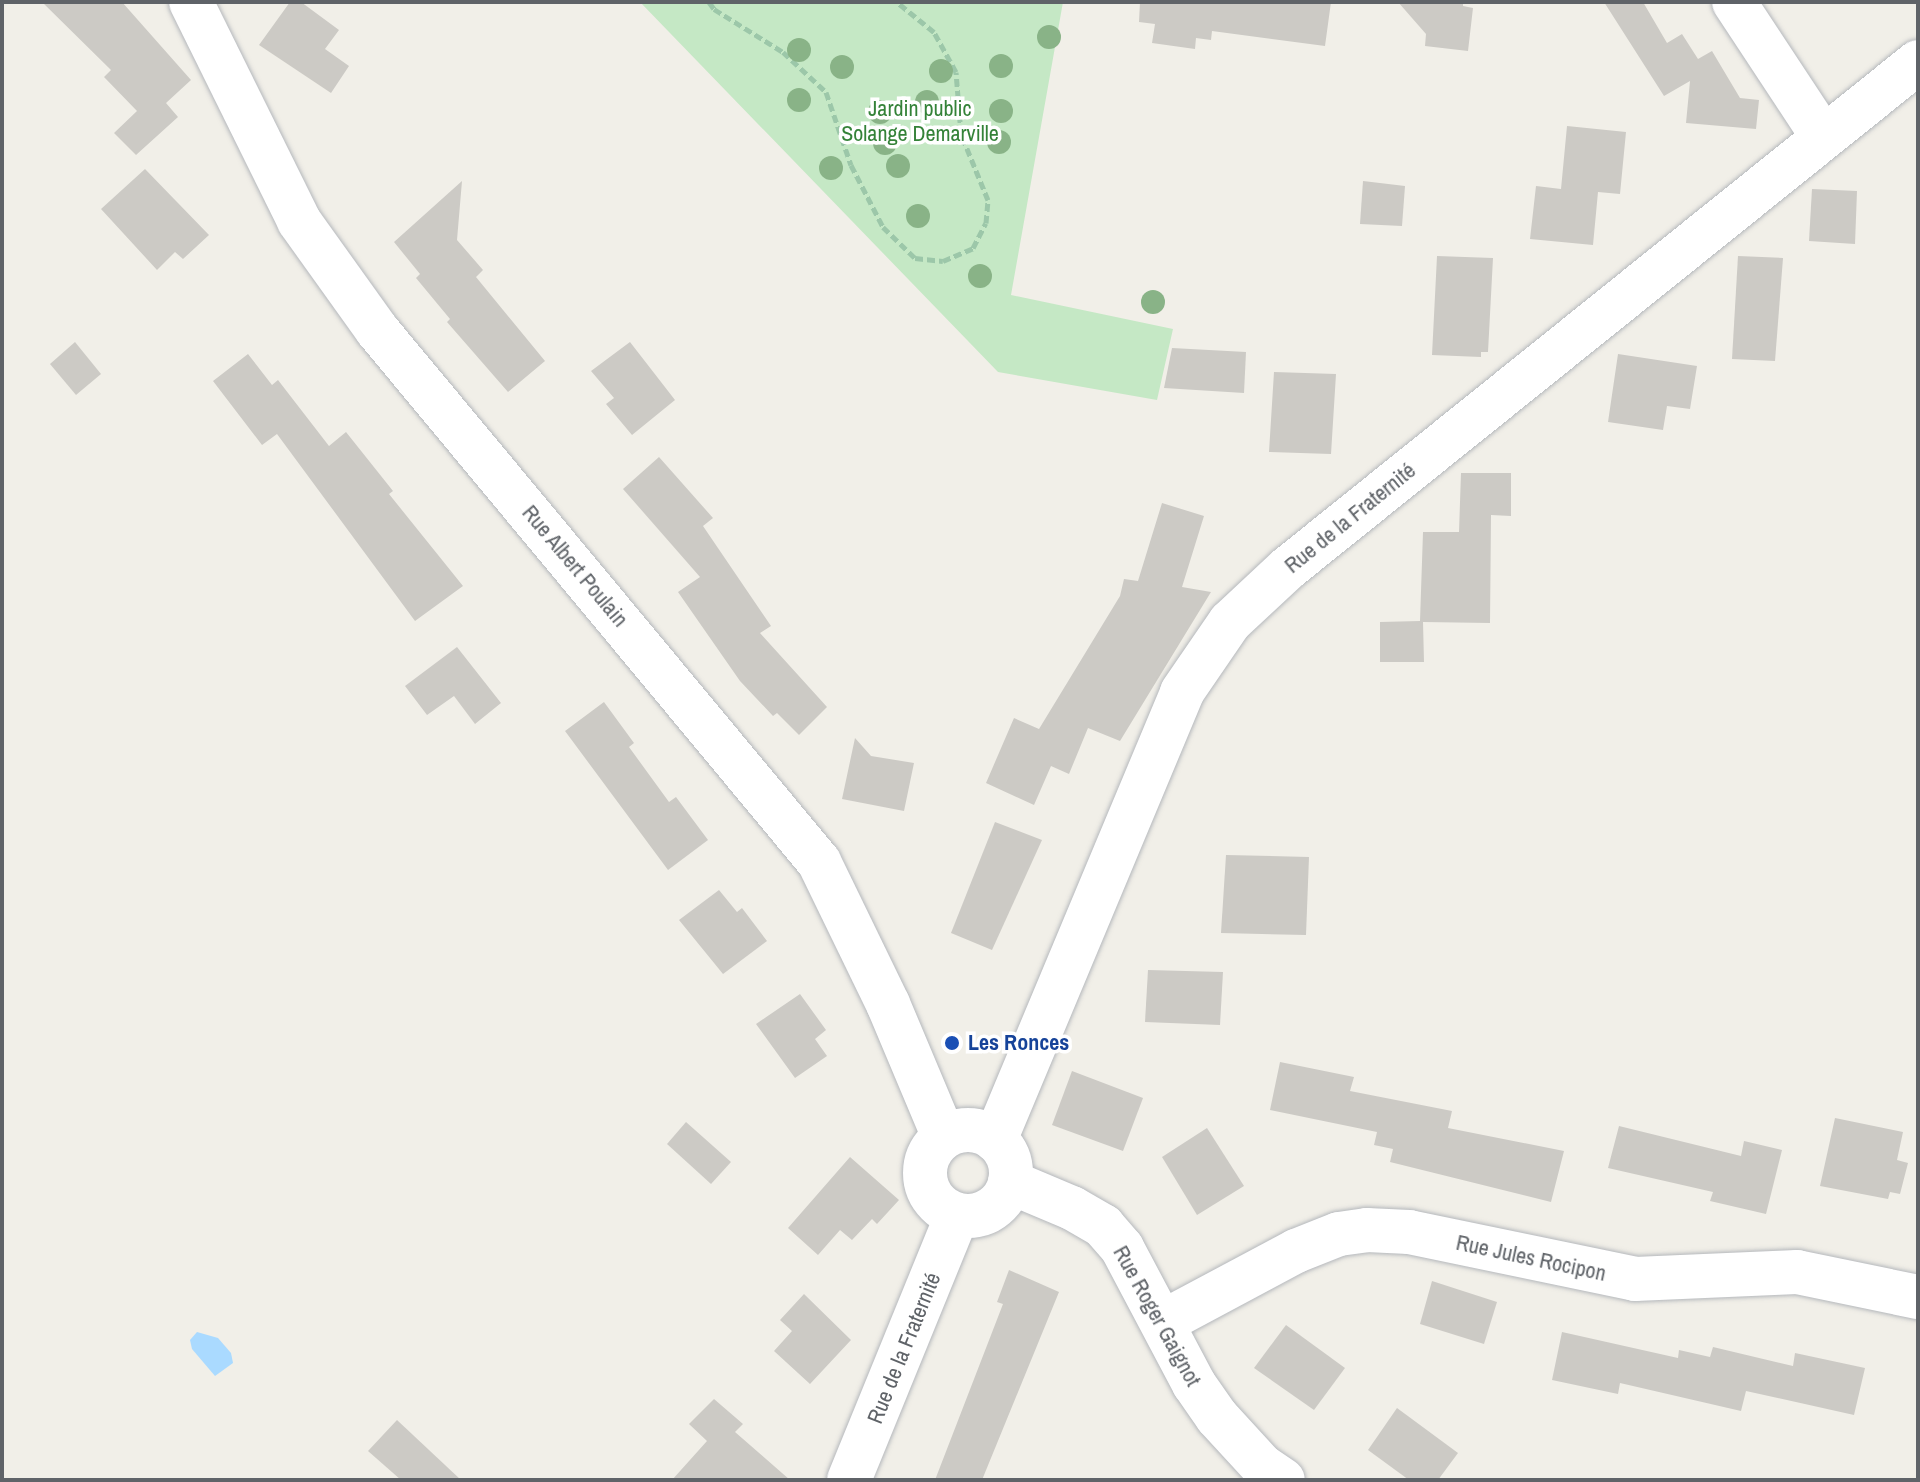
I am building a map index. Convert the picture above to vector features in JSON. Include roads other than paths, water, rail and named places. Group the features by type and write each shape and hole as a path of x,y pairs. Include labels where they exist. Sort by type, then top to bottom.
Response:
{"street":[{"name":"Rue Albert Poulain","path":"191,2 299,221 377,330 819,862 888,1004 944,1137"},
{"path":"1734,2 1823,137"},
{"name":"Rue de la Fraternité","path":"995,1140 1182,692 1230,622 1288,568 1918,62"},
{"path":"970,1130 995,1140 1008,1159 1010,1182 996,1206 984,1213 957,1215 944,1209 927,1188 927,1159 944,1137 970,1130"},
{"name":"Rue Roger Gaignot","path":"1010,1182 1072,1208 1103,1226 1122,1248 1194,1384 1217,1417 1262,1466 1283,1480"},
{"name":"Rue de la Fraternité","path":"849,1480 957,1215"},
{"name":"Rue Jules Rocipon","path":"1163,1322 1296,1251 1339,1234 1367,1230 1409,1232 1635,1279 1797,1272 1918,1297"}],"water":[{"path":"197,1332 218,1338 231,1353 233,1363 215,1376 192,1349 190,1340"}],"place":[{"name":"Les Ronces","path":"952,1043"}],"park label":[{"name":"Jardin public Solange Demarville","path":"920,120"}]}
